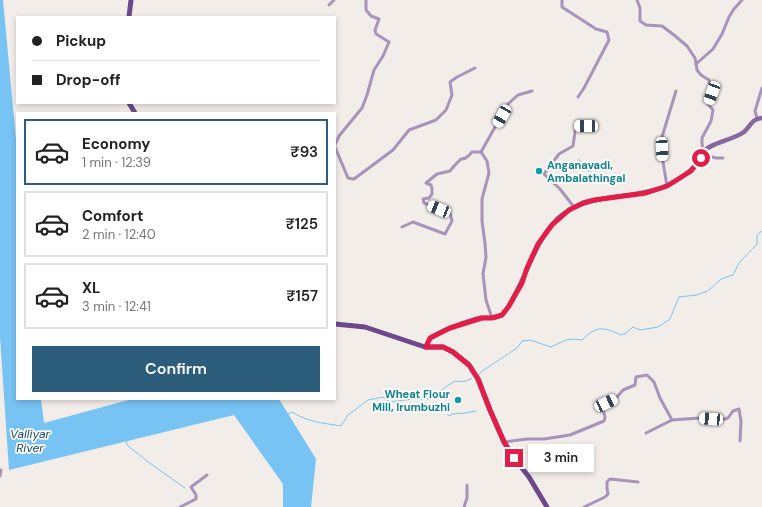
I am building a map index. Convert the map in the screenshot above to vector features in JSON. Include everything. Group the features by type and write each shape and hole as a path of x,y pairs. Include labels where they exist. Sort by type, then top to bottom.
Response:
{"main road":[{"path":"129,16 130,0"},
{"path":"426,347 430,338 450,328 482,318 492,318 502,315 522,283 538,244 552,225 564,213 583,203 594,200 646,193 667,186 691,171 703,153 710,147 738,136 745,131 754,120 759,118"},
{"path":"336,324 365,327 426,347 443,347 453,352 469,365 478,379 504,442 529,477 547,507"}],"street":[{"path":"329,5 334,0"},
{"path":"336,144 339,136 362,108 374,70 388,42 376,34 375,30 379,19 371,16 366,10 366,0"},
{"path":"562,0 562,7 596,29 607,32 609,40 578,97"},
{"path":"637,0 640,8 640,21 646,25 662,26 687,46 694,58 697,70 708,80 712,93 708,104 713,110 711,121 702,138 703,153 716,158 723,158"},
{"path":"696,64 713,49 722,34 729,17 742,0"},
{"path":"336,148 348,178 354,179 393,150 410,130 436,120 446,110 451,100 452,95 450,82 475,68"},
{"path":"759,118 755,111 762,88"},
{"path":"481,152 508,104 518,96 532,91"},
{"path":"667,186 663,162 662,137 676,91"},
{"path":"574,207 556,185 544,174 559,154 573,146 576,125 595,126"},
{"path":"402,227 413,222 444,234 452,221 450,213 424,202 424,199 429,198 432,194 431,185 426,183 437,174 450,171 461,159 464,159 472,152 481,152"},
{"path":"481,152 487,161 489,173 482,200 482,222 486,257 483,274 486,300 492,318"},
{"path":"504,442 527,439 544,439 570,435 600,424 604,421 605,417 602,405 617,397 623,390 635,385 636,377 647,375 654,382 660,398 672,420"},
{"path":"646,433 672,420 700,418 721,420 728,418 733,411 739,409 741,421 740,441"},
{"path":"0,476 1,470"},
{"path":"180,507 196,499 196,495 191,487 207,475"},
{"path":"584,507 605,497 608,494 607,482 610,479 638,482"},
{"path":"464,507 467,485"}],"water":[{"name":"Valliyar River","path":"0,0 3,0 16,139 16,400 41,400 44,423 128,400 280,400 316,459 311,507 283,507 283,484 234,415 9,470 0,337"}],"waterway":[{"path":"579,159 581,164 585,165 585,168 588,171 591,171"},
{"path":"479,375 481,372 517,348 522,341 530,340 551,347 566,340 582,340 587,335 600,329 609,330 621,335 633,327 640,330 658,327 670,319 679,297 696,295 708,291 721,279 733,275 739,263 757,244 757,235 762,231"},
{"path":"288,414 292,412 310,420 341,426 348,415 368,400 383,397 390,402 412,399 430,399 455,381 460,382 472,378"},
{"path":"448,415 450,416 452,414 476,411"},
{"path":"126,441 128,446 185,488"}],"place":[{"name":"Anganavadi, Ambalathingal","path":"539,171"},
{"name":"Wheat Flour Mill, Irumbuzhi","path":"458,400"}],"route":[{"path":"514,458 504,442 475,373 469,365 453,352 443,347 426,347 430,338 444,330 456,326 482,318 495,318 502,315 506,311 522,283 538,244 552,225 564,213 583,203 594,200 646,193 667,186 691,171 701,158"}]}
